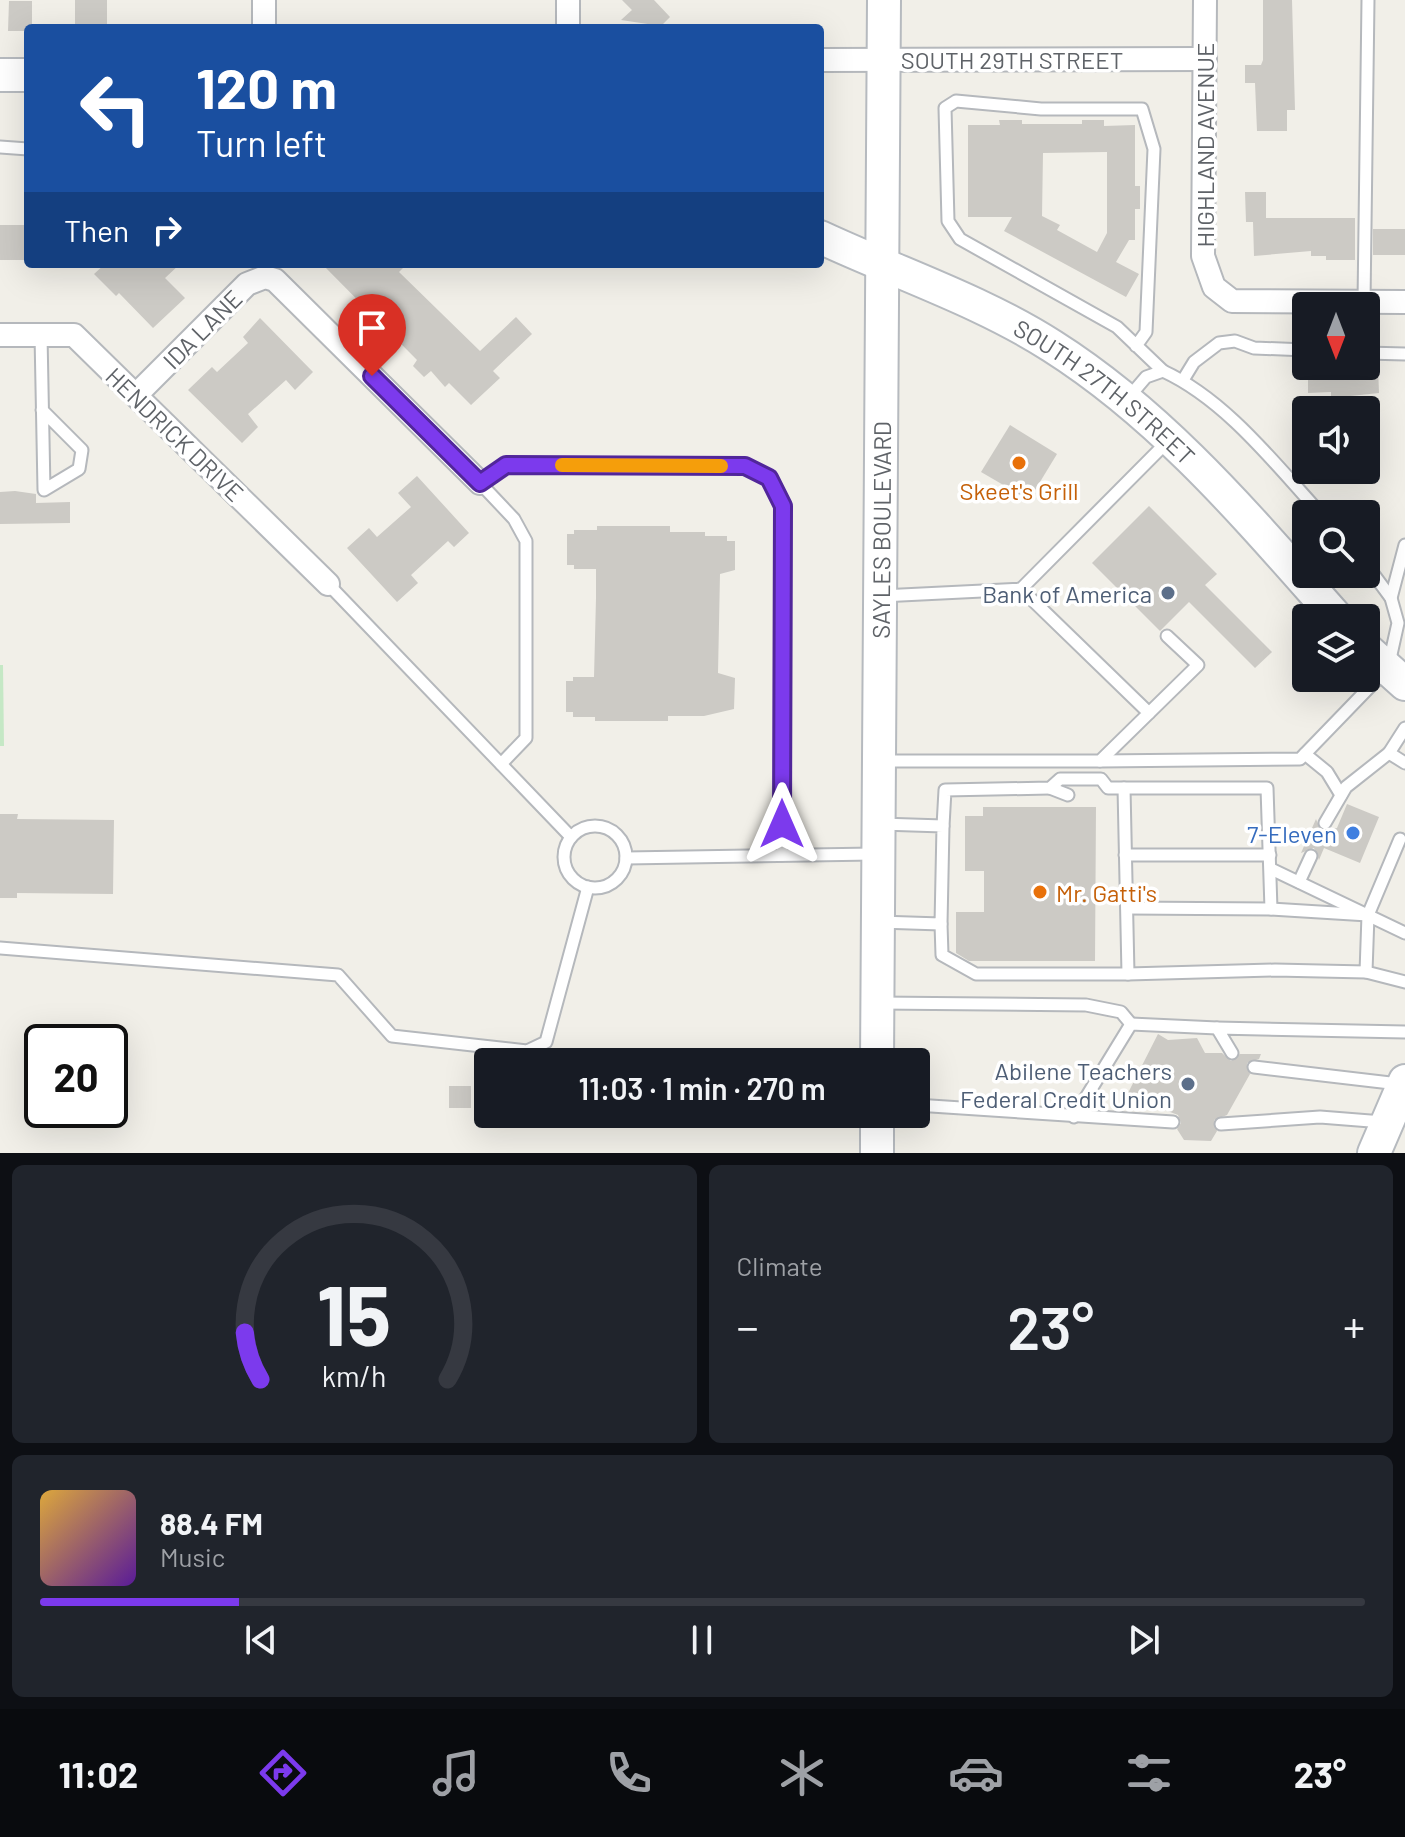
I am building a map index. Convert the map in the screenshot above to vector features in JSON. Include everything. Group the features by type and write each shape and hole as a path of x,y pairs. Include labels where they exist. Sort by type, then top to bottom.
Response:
{"street":[{"path":"264,0 264,24"},
{"path":"568,0 568,24"},
{"name":"SAYLES BOULEVARD","path":"877,1048 885,267 884,0"},
{"name":"HIGHLAND AVENUE","path":"1205,0 1203,256 1214,287 1232,301 1292,301"},
{"name":"SOUTH 29TH STREET","path":"824,60 1205,59"},
{"path":"0,75 24,75"},
{"name":"SOUTH 27TH STREET","path":"824,239 969,302 1051,345 1127,400 1220,485 1325,604"},
{"name":"IDA LANE","path":"136,395 247,284 265,271 480,483"},
{"path":"1380,302 1405,302"},
{"name":"HENDRICK DRIVE","path":"0,335 74,335 328,584"},
{"path":"1374,1153 1404,1083"},
{"path":"877,1128 877,1153"}],"lane":[{"path":"1364,292 1368,0"},
{"path":"1136,346 1146,332 1154,149 1142,109 1041,109 956,101 945,108 948,221 960,239 1117,327 1136,346 1163,371 1193,386 1270,458 1308,500"},
{"path":"0,147 24,149"},
{"path":"41,335 42,410 43,477 44,490 79,469 82,450 42,410"},
{"path":"1183,380 1194,362 1219,343 1235,341 1254,348 1292,349"},
{"path":"1380,353 1405,354"},
{"path":"1127,400 1146,377 1163,371"},
{"path":"881,596 1021,589 1170,439"},
{"path":"501,764 526,738 526,541 514,519 480,483 506,465 745,466 769,478 783,506 782,855"},
{"path":"1391,598 1405,545"},
{"path":"880,761 1300,759 1386,667 1398,623 1391,598 1380,583"},
{"path":"328,584 571,837"},
{"path":"1021,589 1149,713"},
{"path":"1100,761 1198,665 1167,636"},
{"path":"1325,823 1341,795 1389,753 1405,728"},
{"path":"1389,753 1405,763"},
{"path":"1305,754 1327,772 1341,795"},
{"path":"1050,788 1060,779 1101,779 1104,792 1124,788 1267,788 1271,909"},
{"path":"1068,795 1050,788 945,790 942,955 976,974 1275,970 1366,972 1405,982"},
{"path":"1124,788 1128,974"},
{"path":"626,858 782,855 943,826"},
{"path":"601,827 619,838 626,858 614,882 606,886 588,887 578,883 565,867 564,856 571,837 580,830 601,827"},
{"path":"1366,972 1368,915 1401,847"},
{"path":"1125,855 1270,855"},
{"path":"1299,882 1311,856"},
{"path":"1271,869 1405,933"},
{"path":"0,948 338,975 392,1036 527,1051 546,1042 588,887"},
{"path":"1127,908 1271,909 1368,915"},
{"path":"878,922 941,924"},
{"path":"878,1003 1086,1005 1121,1012 1131,1024 1405,1032"},
{"path":"1074,1117 1131,1024"},
{"path":"1217,1028 1232,1053"},
{"path":"1254,1067 1404,1083"},
{"path":"930,1106 1173,1122"},
{"path":"1221,1124 1320,1117 1387,1123"}],"green space":[{"path":"0,665 3,665 4,746 0,746"}],"building":[{"path":"75,0 107,0 107,24 75,24"},
{"path":"622,0 654,0 670,17 663,24 621,20 632,10"},
{"path":"1263,0 1292,0 1295,110 1287,110 1287,131 1257,131 1255,83 1245,83 1245,65 1261,65 1263,60"},
{"path":"9,1 32,1 32,24 24,24 24,31 8,31"},
{"path":"999,120 1022,120 1022,124 1082,124 1082,120 1104,120 1104,126 1135,125 1135,186 1140,186 1140,209 1135,209 1135,240 1129,240 1116,262 1139,274 1126,297 1004,231 1012,217 968,217 968,125 1000,125","holes":["1107,152 1107,233 1097,252 1057,230 1060,225 1042,216 1043,153"]},
{"path":"1245,192 1266,192 1266,218 1355,218 1355,260 1326,260 1326,256 1311,256 1311,251 1254,256 1253,222 1246,222"},
{"path":"0,225 24,225 24,260 0,260"},
{"path":"1373,229 1405,229 1405,255 1373,255"},
{"path":"101,268 176,268 165,278 185,298 153,328 119,293 116,296 94,274"},
{"path":"326,268 403,268 399,272 480,351 516,317 532,334 493,371 500,378 471,405 449,383 445,387 431,371 424,377 413,366 417,360"},
{"path":"260,318 313,372 295,390 286,380 248,414 258,427 242,443 188,390 212,367 217,372 248,343 243,337"},
{"path":"1308,380 1378,380 1379,393 1331,396 1331,392 1308,393"},
{"name":"Skeet's Grill","path":"1010,425 1057,454 1029,500 981,472"},
{"path":"417,476 469,533 454,547 448,541 411,575 418,583 397,602 347,548 369,528 377,537 411,507 398,493"},
{"path":"0,492 36,494 36,503 70,502 70,523 0,524"},
{"name":"Bank of America","path":"1149,506 1217,574 1205,585 1272,652 1255,668 1189,602 1160,631 1092,563"},
{"path":"597,526 670,526 670,532 705,532 705,536 727,536 727,541 735,541 735,570 720,574 718,673 735,678 734,709 704,716 668,716 668,721 595,721 595,717 573,717 573,712 566,712 566,681 573,681 573,677 594,677 596,598 596,569 574,569 574,565 567,565 567,534 574,534 574,530 597,530"},
{"name":"7-Eleven","path":"1347,804 1379,817 1360,863 1324,848 1319,860 1314,848 1301,853 1316,819 1321,831 1337,828"},
{"name":"Mr. Gatti's","path":"983,807 1096,807 1095,961 969,961 956,953 956,912 984,912 984,871 965,871 965,816 983,816"},
{"path":"0,814 18,814 17,819 114,820 113,894 17,893 17,898 0,898"},
{"name":"Abilene Teachers Federal Credit Union","path":"1158,1034 1168,1040 1197,1038 1205,1053 1222,1053 1231,1061 1240,1054 1261,1054 1259,1059 1247,1063 1250,1074 1227,1115 1214,1120 1217,1131 1211,1141 1184,1140 1177,1129 1181,1123 1178,1115 1165,1110 1136,1109 1128,1093"},
{"path":"449,1086 471,1086 471,1108 449,1108"}],"slow traffic":[{"path":"562,465 721,466"}],"place":[{"name":"Skeet's Grill","path":"1019,463"},
{"name":"Bank of America","path":"1168,593"},
{"name":"7-Eleven","path":"1353,833"},
{"name":"Mr. Gatti's","path":"1040,892"},
{"name":"Abilene Teachers Federal Credit Union","path":"1188,1084"}],"route":[{"path":"372,376 480,483 506,465 745,466 769,478 783,506 782,824"}]}
